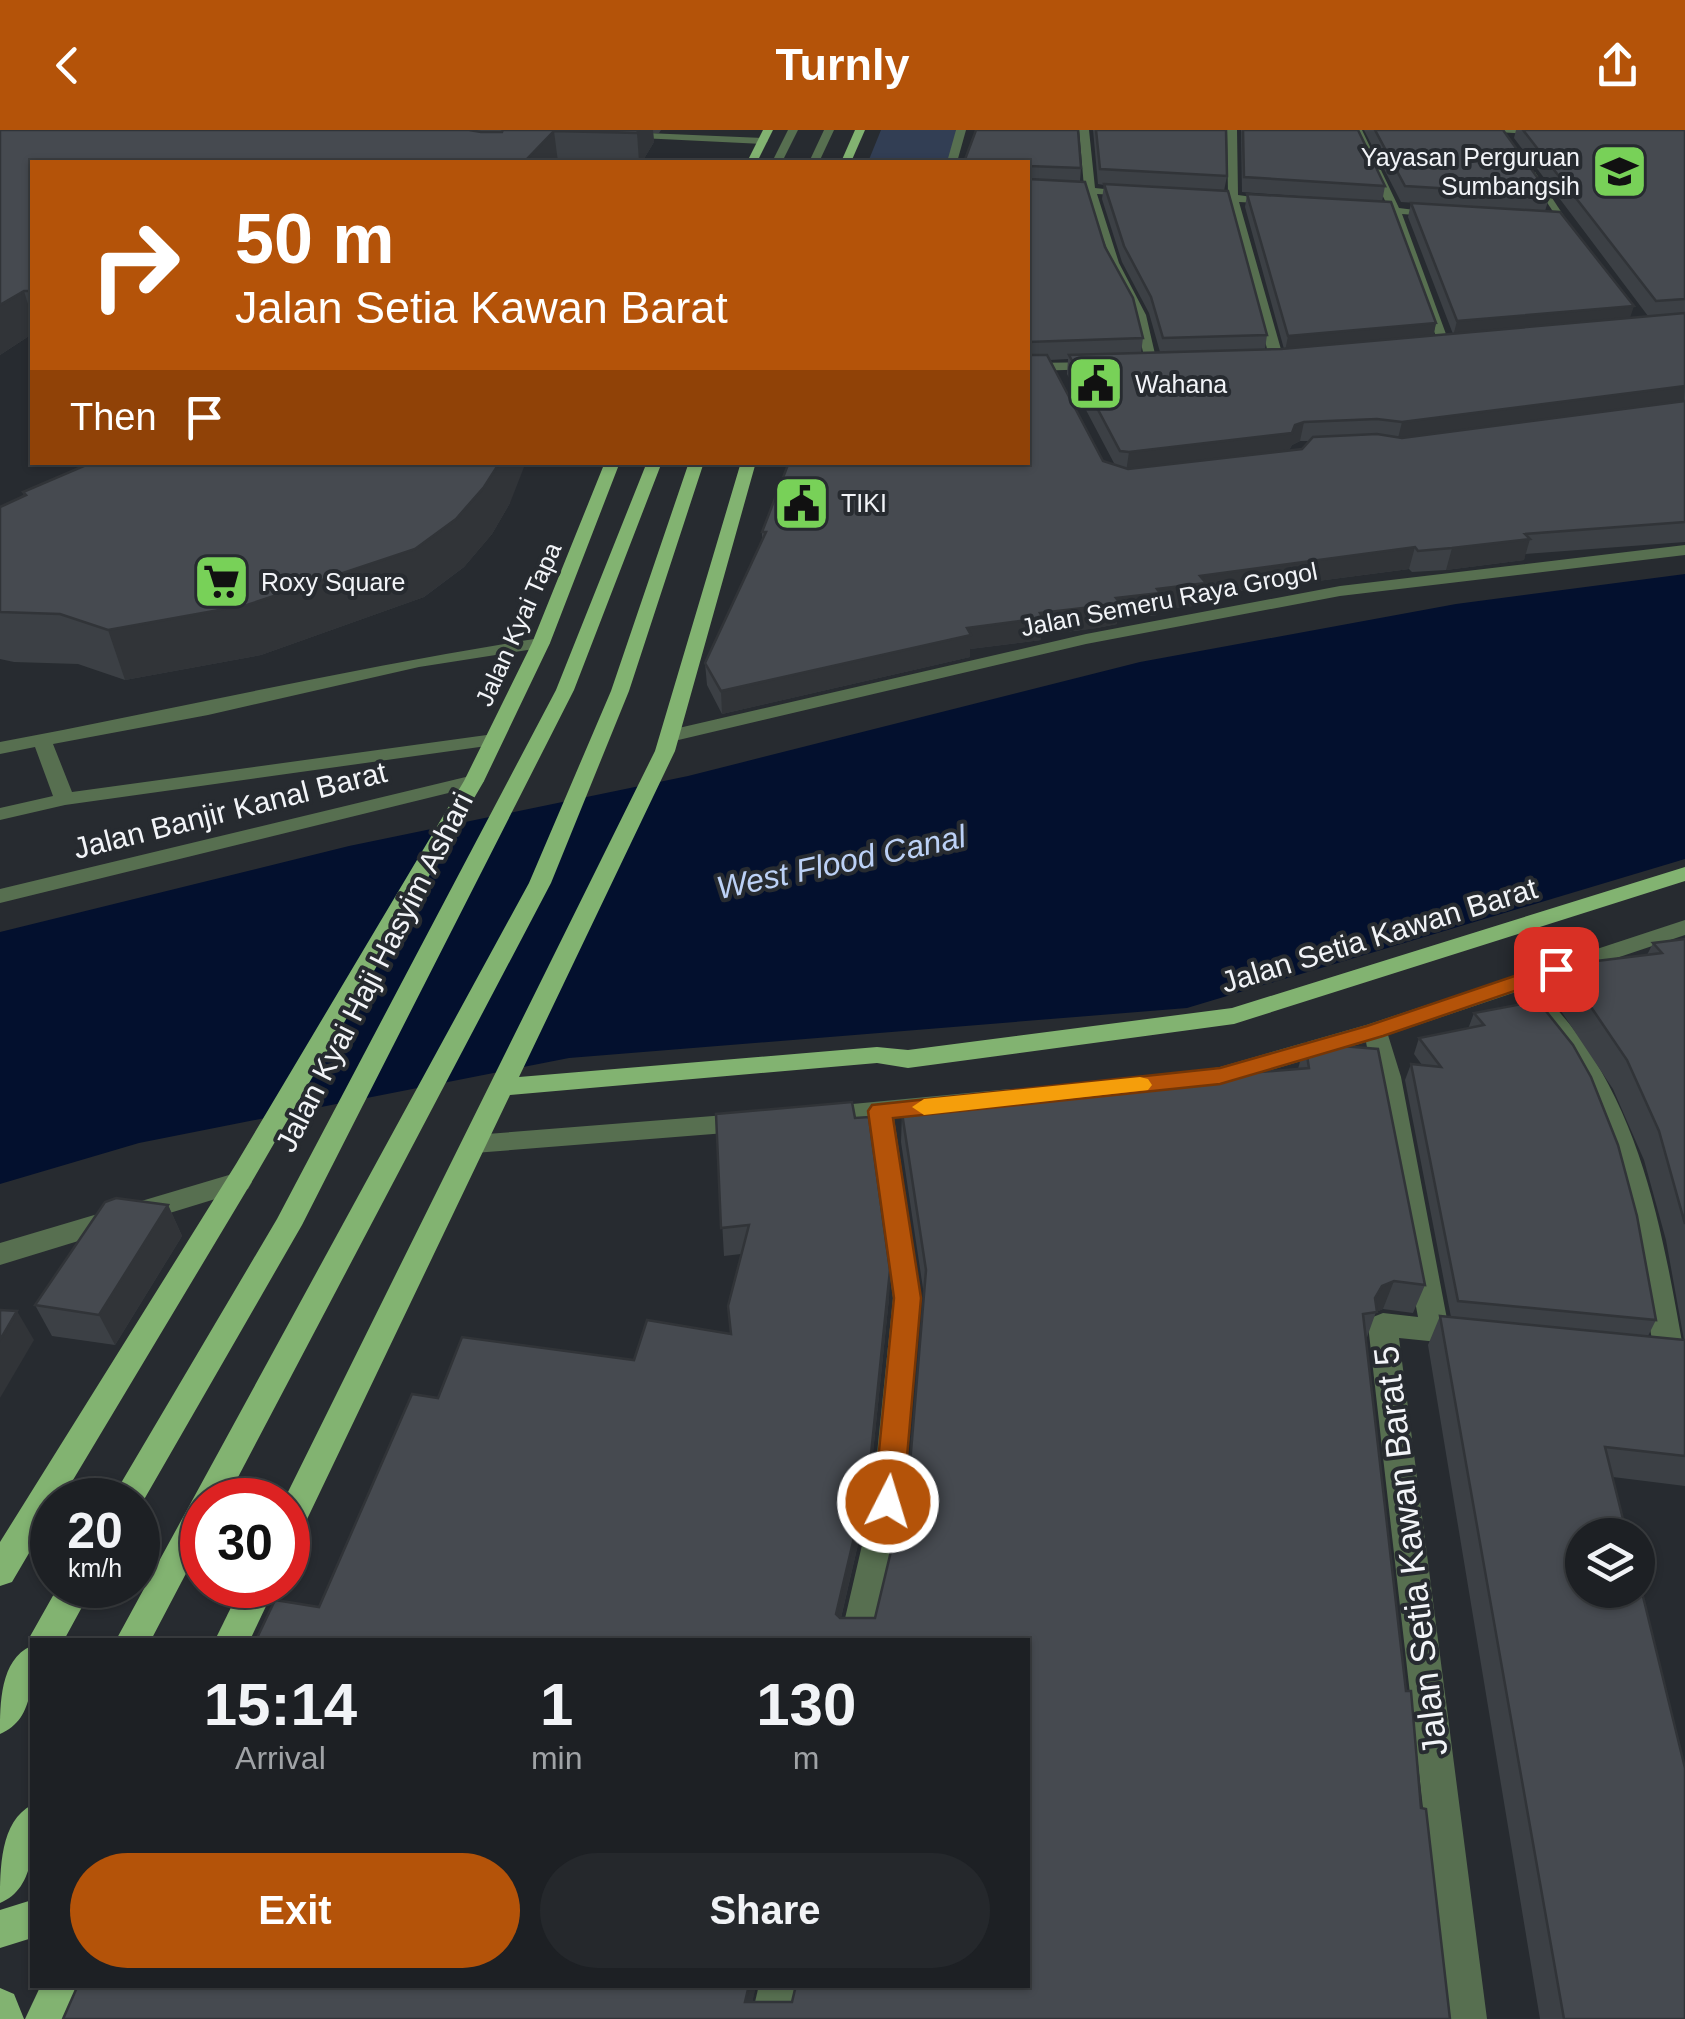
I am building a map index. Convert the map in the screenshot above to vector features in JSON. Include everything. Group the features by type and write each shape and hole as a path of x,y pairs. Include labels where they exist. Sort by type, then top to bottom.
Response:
{"main road":[{"path":"847,160 860,130"},
{"path":"753,160 766,135"},
{"name":"Jalan Kyai Tapa","path":"461,803 542,642 612,465"},
{"name":"Jalan Kyai Haji Hasyim Ashari","path":"140,1478 288,1225 556,707 654,465"},
{"path":"221,1478 540,884 620,691 696,465"},
{"path":"310,1481 668,744 748,465"},
{"name":"Jalan Kyai Haji Hasyim Ashari","path":"0,1571 242,1177 461,803"},
{"name":"Jalan Setia Kawan Barat","path":"499,1090 880,1071 908,1059 1234,1016 1685,874"},
{"path":"134,1638 180,1553"},
{"path":"46,1638 64,1608"},
{"path":"233,1638 248,1608"},
{"path":"0,1717 30,1665"},
{"path":"0,1884 30,1828"},
{"path":"0,1929 30,1919"},
{"path":"45,2019 60,1988"},
{"path":"0,2008 4,2019"}],"street":[{"path":"777,160 794,130"},
{"path":"815,160 828,130"},
{"path":"952,160 960,130"},
{"path":"1084,130 1090,190 1114,263 1140,315 1153,364"},
{"path":"1232,130 1233,198 1276,360"},
{"path":"1357,130 1396,212 1445,342"},
{"path":"1469,130 1503,135 1554,132"},
{"path":"612,135 766,135"},
{"path":"1518,154 1582,247"},
{"path":"1030,188 1146,194"},
{"path":"1181,196 1296,203"},
{"path":"1344,207 1452,214"},
{"path":"1544,218 1561,219"},
{"path":"1426,344 1465,340"},
{"path":"1259,360 1295,358"},
{"path":"1136,364 1171,363"},
{"path":"1030,367 1120,364"},
{"path":"1053,366 1065,390"},
{"name":"Jalan Semeru Raya Grogol","path":"668,744 1086,639 1321,594 1685,550"},
{"path":"0,748 208,709 419,662 542,642"},
{"path":"42,740 65,799"},
{"path":"0,814 65,799 494,740"},
{"name":"Jalan Banjir Kanal Barat","path":"0,896 474,781"},
{"path":"1164,1082 1220,1076 1375,1031 1685,928"},
{"path":"1520,981 1578,1053 1619,1131 1648,1223 1677,1354 1630,1350"},
{"path":"1375,1031 1388,1077 1436,1330"},
{"path":"474,1144 1033,1096"},
{"path":"857,1638 888,1502 908,1298 880,1111"},
{"path":"0,1254 242,1177"},
{"name":"Jalan Setia Kawan Barat 5","path":"1467,2019 1382,1325 1494,1336"},
{"path":"771,2019 778,1988"}],"shaded area":[{"path":"881,130 960,131 951,160 869,160"}],"water":[{"name":"West Flood Canal","path":"1685,574 1685,859 1187,1008 569,1058 139,1143 0,1184 0,932 349,846 688,776 1140,662 1456,604"}],"building":[{"path":"0,130 639,130 554,131 526,160 30,160 30,291 0,305"},
{"path":"976,130 1078,130 1081,168 1030,166 1030,160 965,160"},
{"path":"1096,130 1226,130 1227,176 1100,169"},
{"path":"1243,130 1358,130 1385,186 1244,177"},
{"path":"1375,130 1503,130 1550,195 1405,186"},
{"path":"1523,130 1685,130 1685,299 1656,301"},
{"path":"1030,179 1085,182 1105,247 1133,298 1143,338 1030,342"},
{"path":"1104,184 1228,191 1267,335 1163,338 1151,297 1124,246"},
{"path":"1247,194 1391,202 1436,323 1288,336"},
{"path":"1411,203 1560,212 1634,306 1457,321"},
{"path":"1685,313 1685,386 1402,422 1304,422 1295,425 1292,433 1129,452 1120,451 1069,355 1281,349"},
{"path":"1030,355 1047,355 1103,461 1128,469 1302,449 1313,437 1377,434 1402,438 1685,401 1685,522 1525,534 1530,539 1418,551 1415,547 1200,576 1206,583 1116,598 1120,603 1040,613 1043,618 967,628 971,635 721,691 705,663 766,532 762,532 788,465 1030,465"},
{"name":"Roxy Square","path":"86,465 498,465 456,519 415,549 247,605 108,630 60,614 0,612 0,507 26,495 23,492"},
{"path":"1685,939 1685,1224 1659,1131 1627,1060 1574,982 1585,980 1572,964 1662,953 1653,943"},
{"path":"1538,1001 1573,1045 1591,1077 1618,1145 1637,1216 1656,1320 1458,1301 1411,1064 1441,1067 1419,1038 1484,1025 1474,1013"},
{"path":"1305,1043 1378,1049 1425,1285 1394,1281 1382,1286 1375,1298 1377,1312 1363,1314 1406,1691 1411,1691 1421,1808 1426,1809 1450,2019 63,2019 77,1988 748,1988 745,2002 792,2002 795,1988 1030,1988 1030,1638 257,1638 271,1608 319,1607 412,1394 438,1398 462,1337 634,1360 647,1320 731,1334 728,1306 749,1225 721,1228 716,1114 852,1102 855,1118 869,1117 890,1270 869,1474 836,1614 840,1618 875,1618 909,1476 926,1270 902,1113 979,1106 976,1096 1309,1068"},
{"path":"116,1198 168,1205 99,1315 35,1305 105,1202"},
{"path":"0,1310 17,1311 0,1340"},
{"path":"1440,1316 1685,1340 1685,1456 1605,1447 1623,1518 1565,1518 1565,1608 1646,1608 1685,1768 1685,2019 1564,2019"}],"slow traffic":[{"path":"924,1107 1140,1085"}],"place":[{"name":"Yayasan Perguruan Sumbangsih","path":"1619,171"},
{"name":"Wahana","path":"1096,384"},
{"name":"TIKI","path":"802,503"},
{"name":"Roxy Square","path":"222,582"}],"route":[{"path":"888,1502 908,1298 880,1111 1220,1076 1375,1031 1556,969"}]}
